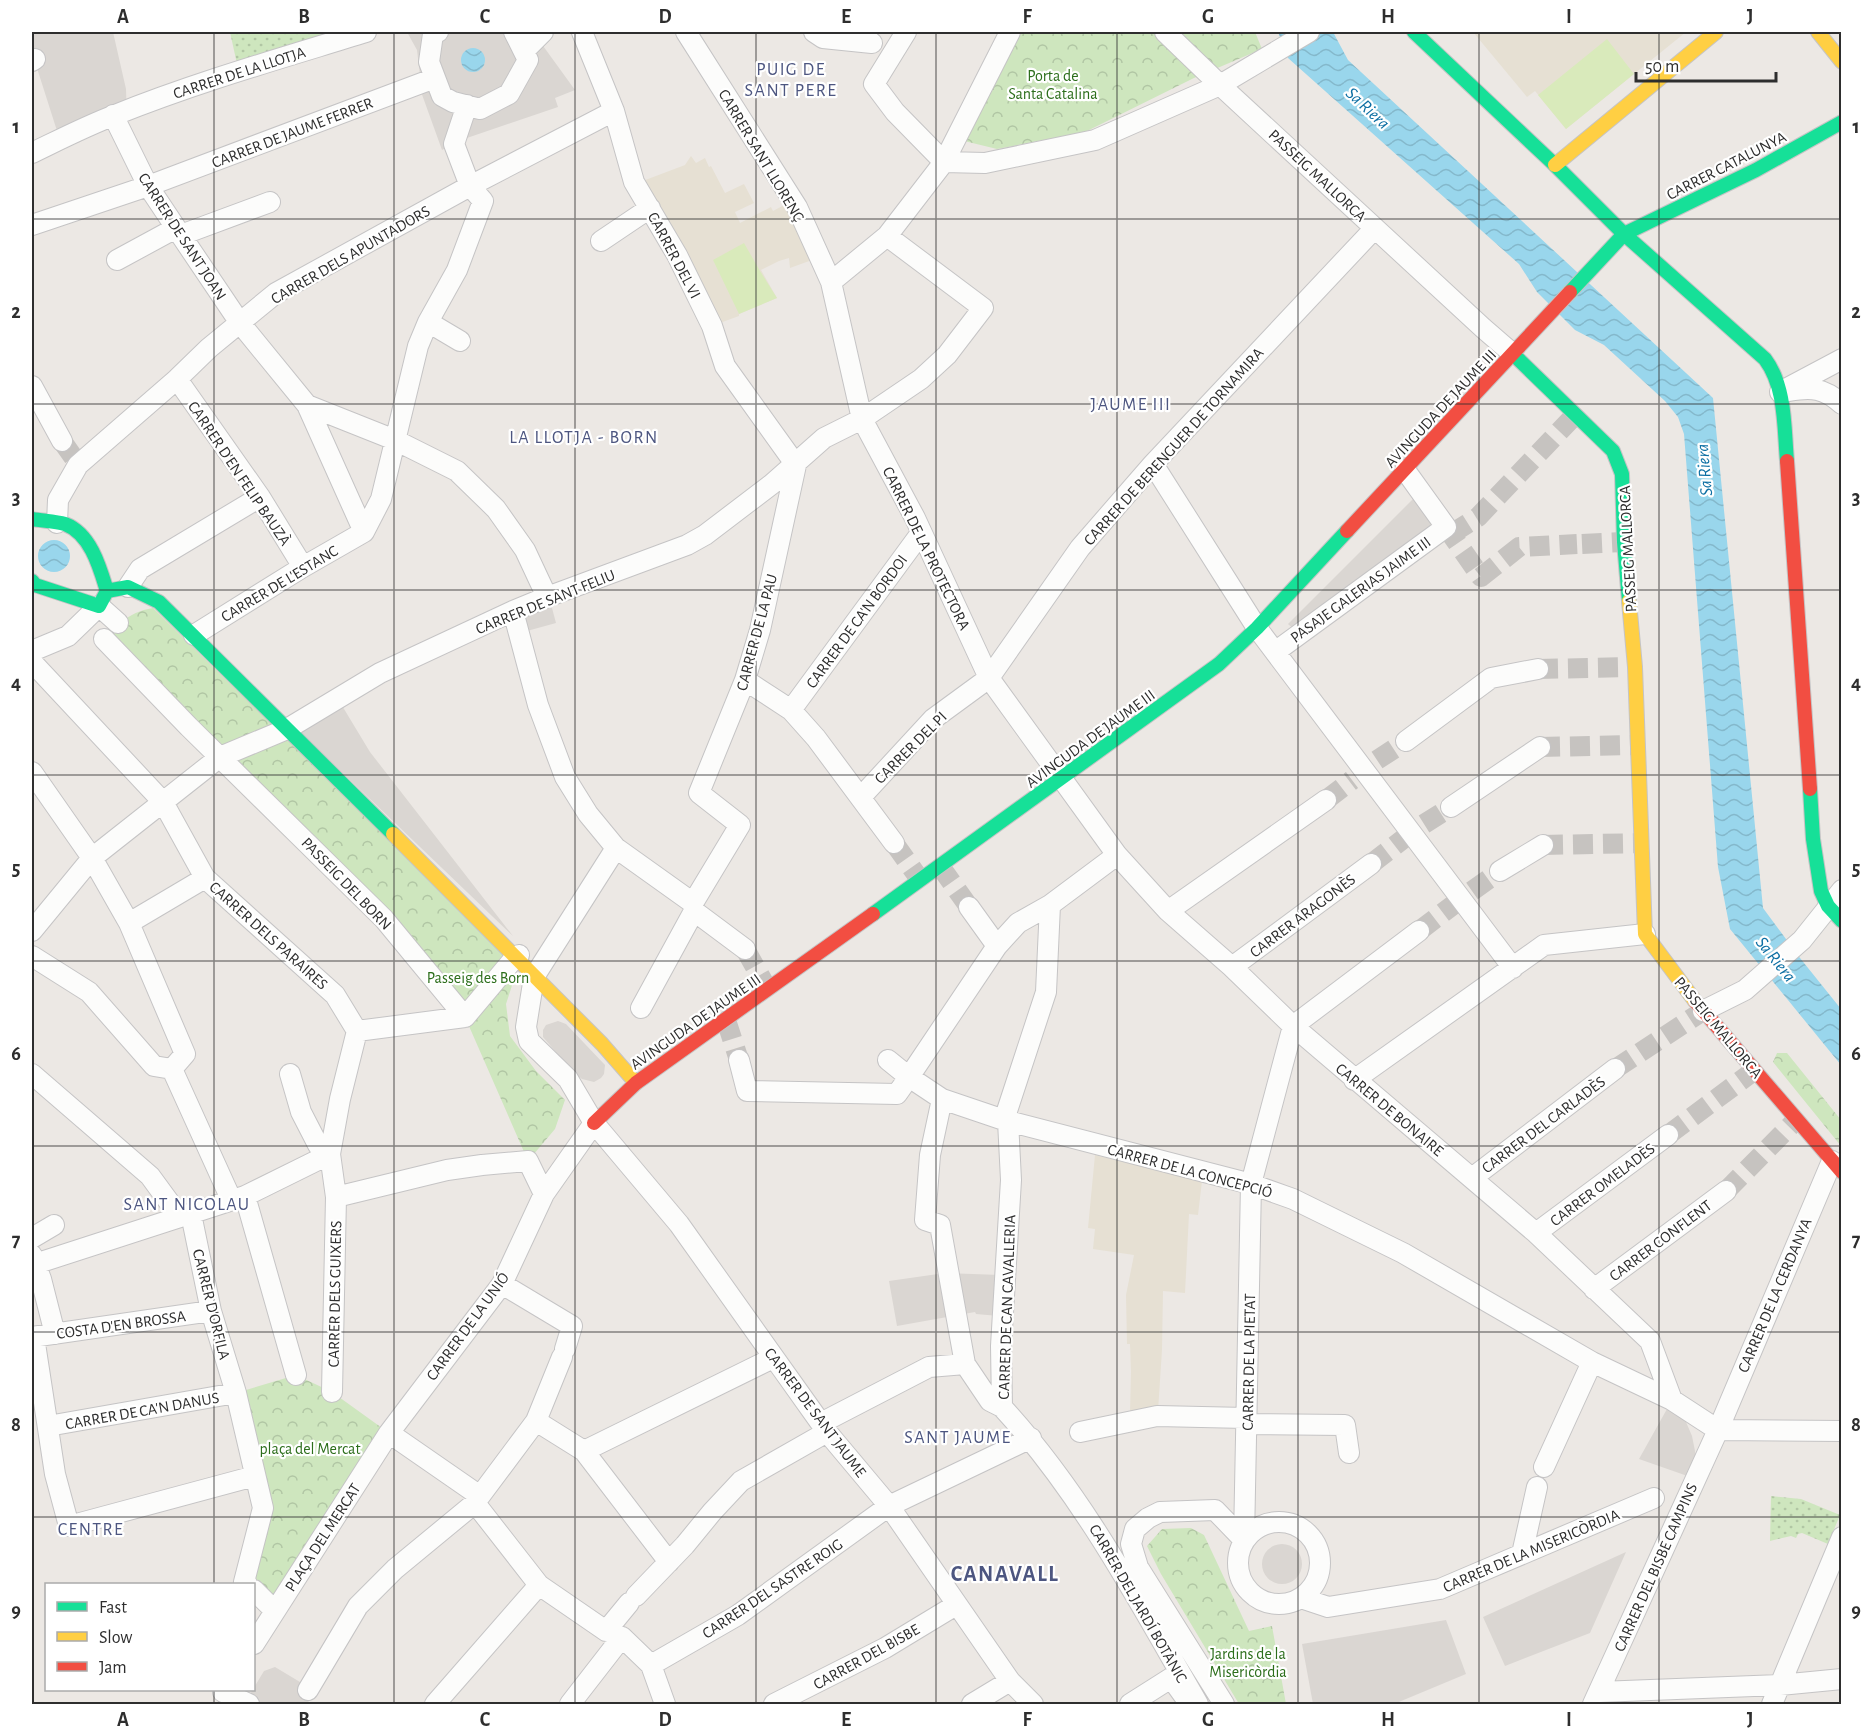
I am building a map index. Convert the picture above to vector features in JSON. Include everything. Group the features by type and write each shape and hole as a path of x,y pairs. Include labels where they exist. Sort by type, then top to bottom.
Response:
{"street":[{"name":"CARRER DE LA LLOTJA","path":"32,153 113,115 242,70 366,32"},
{"path":"438,32 433,34 429,62 442,96 453,102 480,109 510,94 528,60 514,32"},
{"path":"524,51 543,32"},
{"name":"CARRER DEL VI","path":"582,32 614,111 634,183 677,255 712,326 725,366 796,465"},
{"name":"CARRER SANT LLORENÇ","path":"686,32 797,207 831,282 862,419"},
{"path":"814,32 823,38 872,43"},
{"path":"906,32 874,84 895,112 944,162 985,163 1095,140 1220,85 1309,32"},
{"path":"831,282 887,236 944,162 1010,32"},
{"name":"PASSEIG MALLORCA","path":"1165,32 1512,354 1613,451 1622,474 1624,542 1635,678 1646,933 1703,1011 1837,1167"},
{"path":"1413,32 1555,165 1624,234 1771,367 1780,392 1790,486 1813,839 1821,891 1828,906 1842,921"},
{"path":"1555,165 1716,32"},
{"path":"1818,32 1842,62"},
{"name":"CARRER DE JAUME FERRER","path":"32,225 148,186 435,78"},
{"path":"364,532 381,498 418,346 428,322 457,270 483,201 470,186 454,144 467,105"},
{"name":"CARRER DELS APUNTADORS","path":"54,523 58,500 77,463 276,293 470,186 614,111"},
{"name":"CARRER DE SANT JOAN","path":"113,115 148,186 240,323 307,405"},
{"name":"CARRER CATALUNYA","path":"1624,234 1756,170 1842,122"},
{"path":"117,260 179,232 270,202"},
{"path":"601,240 650,208"},
{"name":"CARRER DE BERENGUER DE TORNAMIRA","path":"989,678 1080,548 1153,464 1375,228"},
{"name":"AVINGUDA DE JAUME III","path":"594,1123 636,1083 1219,664 1257,628 1624,234"},
{"name":"CARRER DE SANT FELIU","path":"292,730 380,673 513,611 687,545 705,535 796,465 824,438 862,419 921,380 947,355 983,308 887,236"},
{"path":"428,322 460,341"},
{"path":"1780,392 1842,359"},
{"name":"CARRER D'EN FELIP BAUZÀ","path":"177,379 260,497 303,567"},
{"path":"32,386 62,441"},
{"path":"1780,392 1801,388 1820,389 1830,393 1842,404"},
{"path":"307,405 396,440 457,471 496,509 525,550 547,597"},
{"path":"307,405 364,532"},
{"name":"CARRER DE LA PROTECTORA","path":"862,419 921,533 989,678"},
{"path":"1153,464 1257,628 1364,770 1418,828 1467,895 1513,968"},
{"name":"CARRER DE LA PAU","path":"693,907 740,825 699,793 745,680 760,630 796,465"},
{"name":"PASAJE GALERIAS JAIME III","path":"1275,652 1446,527 1405,470"},
{"path":"32,651 68,636 103,598 128,587 140,569 260,497"},
{"path":"32,519 68,525 78,530 100,568 103,598 118,623"},
{"path":"32,534 37,528 54,523"},
{"name":"CARRER DE L'ESTANC","path":"194,635 364,532"},
{"name":"CARRER DE CA'N BORDOI","path":"791,710 921,533"},
{"path":"86,573 89,565 89,549"},
{"path":"32,580 35,585 53,592 103,598"},
{"path":"53,592 69,589 75,585"},
{"path":"128,587 156,605 194,635 292,730 517,956 534,977 602,1044 636,1083"},
{"path":"513,611 538,705 565,777 588,814 616,848 745,949"},
{"name":"PASSEIG DEL BORN","path":"104,639 384,919 465,1017"},
{"name":"CARRER DELS PARAIRES","path":"32,663 163,802 205,878 335,995 357,1031"},
{"path":"1406,741 1491,678 1538,669"},
{"path":"989,678 1062,779"},
{"name":"CARRER DEL PI","path":"861,797 933,719 989,678"},
{"path":"745,680 791,710 816,738 894,843"},
{"path":"32,931 92,858 220,757 292,730"},
{"path":"1451,807 1540,747"},
{"path":"32,772 92,858 129,923 185,1054 172,1069"},
{"name":"CARRER DE BONAIRE","path":"1062,779 1118,855 1168,911 1354,1080 1429,1140 1536,1233 1650,1341 1672,1400"},
{"path":"1168,911 1326,800"},
{"path":"1500,871 1543,845"},
{"path":"534,977 616,848"},
{"path":"739,1060 747,1091 897,1094 997,946 1018,923 1050,905 1118,855"},
{"name":"CARRER ARAGONÈS","path":"1232,967 1371,864"},
{"path":"129,923 205,878"},
{"path":"1703,1011 1745,990 1802,940 1842,890"},
{"path":"1006,1120 1046,992 1050,905"},
{"path":"641,1008 693,907"},
{"path":"969,907 997,946"},
{"path":"1293,1026 1419,931"},
{"path":"1354,1080 1544,945 1646,933"},
{"path":"32,956 90,992 154,1066 172,1069"},
{"path":"330,1154 340,1099 357,1031 465,1017 517,956"},
{"name":"CARRER DE SANT JAUME","path":"534,977 526,1027 529,1041 568,1079 594,1123 679,1224 824,1428 889,1506 1010,1681 1033,1704"},
{"name":"CARRER DE LA PIETAT","path":"1244,1540 1251,1184 1293,1026"},
{"name":"CARRER DE LA CONCEPCIÓ","path":"888,1060 942,1099 1006,1120 1251,1184 1293,1199 1403,1253 1592,1362 1672,1400"},
{"path":"172,1069 238,1197 296,1375"},
{"name":"CARRER DEL CARLADÈS","path":"1472,1178 1615,1069"},
{"path":"32,1074 150,1176 185,1216"},
{"path":"290,1074 301,1112 318,1145 330,1154"},
{"path":"942,1099 930,1155 925,1220 940,1225 965,1364 990,1401 1002,1407"},
{"name":"CARRER DE CAN CAVALLERIA","path":"1006,1120 1011,1180 1001,1346 1002,1407 1030,1438 1079,1503"},
{"name":"CARRER DE LA UNIÓ","path":"389,1433 502,1284 544,1194 594,1123"},
{"name":"CARRER OMELADÈS","path":"1536,1233 1668,1135"},
{"path":"55,1334 33,1259 185,1216 238,1197 330,1154"},
{"name":"CARRER DELS GUIXERS","path":"330,1154 336,1197 332,1392"},
{"path":"336,1197 447,1170 528,1161 544,1194"},
{"name":"CARRER DE LA CERDANYA","path":"1718,1430 1837,1167"},
{"name":"CARRER CONFLENT","path":"1594,1289 1726,1191"},
{"name":"CARRER D'ORFILA","path":"185,1216 236,1393"},
{"path":"32,1238 54,1225"},
{"path":"308,1690 358,1606 395,1569 477,1500 536,1421 572,1326 502,1284"},
{"name":"COSTA D'EN BROSSA","path":"33,1337 211,1311"},
{"path":"33,1337 42,1423 69,1526 255,1476"},
{"path":"584,1451 773,1358"},
{"path":"1544,1467 1592,1362"},
{"path":"570,1704 614,1634 632,1600 685,1545 741,1481 824,1428 928,1367 965,1364"},
{"path":"236,1393 263,1508 246,1583"},
{"name":"CARRER DE CA'N DANUS","path":"42,1423 236,1393"},
{"path":"1672,1400 1718,1430 1842,1431"},
{"path":"1080,1432 1157,1416 1345,1425 1349,1453"},
{"path":"536,1421 584,1451 669,1562"},
{"name":"CARRER DEL BISBE CAMPINS","path":"1596,1698 1718,1430"},
{"path":"389,1433 477,1500 539,1585 614,1634 651,1665 665,1704"},
{"name":"PLAÇA DEL MERCAT","path":"255,1642 389,1433"},
{"name":"CARRER DEL SASTRE ROIG","path":"651,1665 738,1615 889,1506 1030,1438"},
{"path":"1522,1554 1537,1487"},
{"name":"CARRER DE LA MISERICÒRDIA","path":"1301,1598 1328,1607 1440,1589 1654,1498"},
{"name":"CARRER DEL JARDÍ BOTÀNIC","path":"1079,1503 1198,1704"},
{"path":"1224,1704 1138,1567 1131,1544 1135,1529 1160,1512 1215,1510 1244,1540"},
{"path":"1278,1522 1291,1524 1303,1530 1312,1539 1318,1551 1320,1564 1311,1589 1301,1598 1288,1604 1274,1605 1261,1601 1249,1592 1241,1581 1237,1567 1238,1553 1244,1540 1253,1530 1265,1524 1278,1522"},
{"path":"1772,1704 1842,1537"},
{"path":"435,1704 539,1585"},
{"name":"PLAÇA DEL MERCAT","path":"255,1591 275,1611"},
{"name":"CARRER DEL BISBE","path":"774,1704 885,1648 956,1605"},
{"path":"1130,1704 1171,1678 1190,1704"},
{"path":"1596,1698 1842,1679"},
{"path":"972,1704 1010,1681"},
{"path":"221,1695 249,1704"},
{"path":"1183,1704 1190,1704"}],"shaded area":[{"path":"32,32 113,32 126,89 127,122 69,146 58,134 32,57"},
{"path":"407,32 533,32 575,90 555,98 558,107 464,139 442,150 420,89 417,50"},
{"path":"1473,32 1686,32 1566,129 1535,91 1527,97"},
{"path":"691,156 696,163 705,158 725,193 744,184 754,203 735,212 740,223 771,207 773,211 788,203 812,260 790,268 789,258 761,270 777,298 717,324 640,182 685,165"},
{"path":"1421,491 1446,527 1299,634 1288,624"},
{"path":"555,601 552,608 556,623 527,631 513,611"},
{"path":"341,704 370,752 513,936 298,730"},
{"path":"558,1021 566,1024 605,1065 601,1078 594,1082 582,1079 543,1037 546,1025"},
{"path":"1095,1155 1202,1181 1198,1215 1189,1214 1185,1293 1163,1291 1158,1411 1130,1414 1131,1372 1130,1344 1127,1344 1126,1295 1134,1255 1093,1249 1095,1229 1088,1228"},
{"path":"945,1273 1000,1275 999,1316 976,1314 975,1312 897,1326 889,1281"},
{"path":"1672,1400 1692,1436 1696,1479 1639,1459"},
{"path":"1282,1544 1290,1545 1296,1550 1301,1556 1301,1572 1296,1578 1290,1583 1282,1584 1274,1583 1268,1578 1263,1572 1262,1564 1263,1556 1268,1550 1274,1545"},
{"path":"1626,1552 1590,1633 1505,1666 1483,1617"},
{"path":"1446,1620 1466,1674 1394,1704 1313,1704 1302,1644"},
{"path":"275,1667 314,1693 307,1704 244,1704 252,1691 255,1691 255,1686 264,1671"}],"green space":[{"path":"230,32 329,32 330,35 237,64"},
{"name":"Porta de Santa Catalina","path":"1022,32 1255,32 1262,49 1194,78 1085,132 997,149 960,140"},
{"path":"1607,39 1634,74 1566,129 1538,95"},
{"path":"744,243 777,298 739,314 713,260"},
{"name":"Passeig des Born","path":"153,608 518,967 506,1004 510,1036 536,1071 565,1100 555,1129 528,1161 465,1017 189,727 98,647 128,617"},
{"path":"1777,1053 1787,1053 1841,1120 1841,1146 1773,1062"},
{"name":"plaça del Mercat","path":"296,1375 332,1392 389,1433 275,1611 255,1591 263,1508 236,1393"},
{"path":"1771,1496 1801,1499 1840,1515 1828,1544 1802,1533 1796,1538 1791,1536 1770,1541"},
{"name":"Jardins de la Misericòrdia","path":"1191,1528 1204,1535 1249,1631 1272,1626 1286,1704 1239,1704 1161,1574 1147,1546 1162,1529"}],"water":[{"name":"Sa Riera","path":"1278,32 1333,32 1348,60 1713,398 1763,908 1841,1009 1841,1065 1730,929 1718,867 1684,434 1678,417 1665,401 1604,345 1575,330 1537,292 1519,264 1288,58"},
{"path":"473,48 478,49 484,55 484,65 478,71 473,72 468,71 462,65 461,60 462,55 468,49"},
{"path":"54,540 65,545 70,556 65,567 54,572 43,567 38,556 43,545"}],"tunnel":[{"path":"1451,534 1478,517 1576,414"},
{"path":"62,441 76,461"},
{"path":"1446,527 1481,577 1519,547 1577,544"},
{"path":"1582,544 1624,542"},
{"path":"1538,669 1635,667"},
{"path":"1377,760 1406,741"},
{"path":"1540,747 1638,745"},
{"path":"1326,800 1352,780"},
{"path":"1424,824 1451,807"},
{"path":"1371,864 1411,833"},
{"path":"894,843 921,881"},
{"path":"1543,845 1643,843"},
{"path":"940,866 969,907"},
{"path":"1472,891 1500,871"},
{"path":"1419,931 1461,899"},
{"path":"745,949 768,990"},
{"path":"1615,1069 1703,1011"},
{"path":"726,1020 739,1060"},
{"path":"1668,1135 1755,1070"},
{"path":"1726,1191 1797,1119"}],"traffic: fast":[{"path":"1414,32 1555,165 1624,234 1765,359 1772,370 1780,395 1787,461"},
{"path":"1570,292 1624,234 1756,170 1842,122"},
{"path":"1513,354 1613,451 1622,474 1629,601"},
{"path":"32,519 65,524 82,535 93,553 107,591 99,606 35,585 32,581"},
{"path":"873,914 1219,664 1257,628 1347,531"},
{"path":"107,591 128,587 159,602 393,834"},
{"path":"1810,789 1813,839 1821,891 1828,906 1842,921"}],"traffic: slow":[{"path":"1555,165 1716,32"},
{"path":"1818,32 1842,62"},
{"path":"1629,601 1635,667 1645,934 1695,1001"},
{"path":"393,834 602,1044 636,1083"}],"traffic: jam":[{"path":"1347,531 1570,292"},
{"path":"1787,461 1810,789"},
{"path":"594,1123 636,1083 873,914"},
{"path":"1695,1001 1842,1172"}],"district":[{"name":"PUIG DE SANT PERE","path":"791,79"},
{"name":"JAUME III","path":"1131,404"},
{"name":"LA LLOTJA - BORN","path":"584,437"},
{"name":"SANT NICOLAU","path":"187,1204"},
{"name":"SANT JAUME","path":"958,1437"},
{"name":"CENTRE","path":"91,1529"},
{"name":"CANAVALL","path":"1005,1573"}]}
